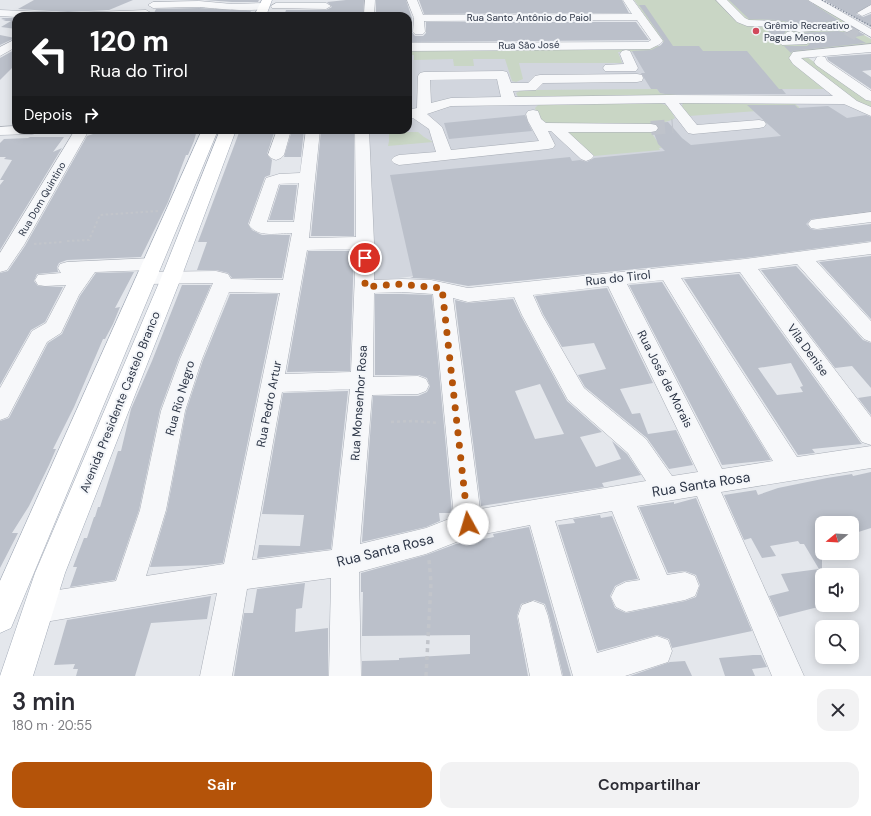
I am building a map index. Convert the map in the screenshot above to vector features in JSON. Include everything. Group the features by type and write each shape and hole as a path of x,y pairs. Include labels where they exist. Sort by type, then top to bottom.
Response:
{"main road":[{"name":"Avenida Presidente Castelo Branco","path":"16,676 50,573 157,274 176,210 208,134"},
{"name":"Avenida Presidente Castelo Branco","path":"0,618 157,274 226,134"}],"street":[{"path":"369,12 370,0"},
{"path":"412,0 419,18 414,47"},
{"path":"628,0 639,16"},
{"path":"721,0 744,22 751,24 775,24 794,29 840,25 847,29"},
{"path":"812,0 871,34"},
{"path":"109,12 134,2"},
{"path":"149,12 158,2 218,6 326,7"},
{"path":"86,12 98,3"},
{"path":"35,12 49,4"},
{"path":"213,12 218,6"},
{"path":"536,6 548,38"},
{"path":"850,6 868,13"},
{"path":"0,13 12,13"},
{"name":"Rua Santo Antônio do Paiol","path":"419,18 639,16"},
{"name":"Rua São José","path":"414,47 548,38 650,45 657,41 639,16"},
{"path":"775,24 803,42 786,43"},
{"path":"858,36 871,44"},
{"path":"0,52 12,44"},
{"path":"871,48 802,54 797,55 795,58 843,97 871,112"},
{"path":"871,53 824,58 820,62 871,97"},
{"path":"607,78 603,68 632,68 626,54"},
{"path":"399,160 548,145 535,121 532,109 513,101 505,87 503,75 424,76 416,113"},
{"path":"505,87 531,87 540,79 637,78"},
{"path":"785,93 843,97"},
{"path":"416,113 436,105 451,102 843,97"},
{"path":"669,99 679,123 693,130 759,124"},
{"path":"416,113 435,127 445,155"},
{"path":"535,121 543,126 555,127 651,128"},
{"path":"1,132 12,122"},
{"path":"555,127 586,156"},
{"path":"1,132 12,131"},
{"name":"Rua Dom Quintino","path":"0,266 15,245 80,134"},
{"path":"276,155 283,134"},
{"name":"Rua Pedro Artur","path":"216,676 291,287 300,235 312,134"},
{"name":"Rua Monsenhor Rosa","path":"345,676 345,562 362,383 365,287 362,134"},
{"path":"306,178 279,179 272,182 258,225 261,228 300,235 365,243"},
{"path":"817,224 871,217"},
{"name":"Rua do Tirol","path":"365,287 396,284 442,288 455,293 468,294 746,265 871,248"},
{"path":"802,258 871,334"},
{"name":"Vila Denise","path":"746,265 871,435"},
{"path":"0,410 39,337 54,328 70,294 79,270"},
{"path":"45,280 79,270 216,277 221,279 223,285 291,287"},
{"path":"668,273 791,469"},
{"name":"Rua José de Morais","path":"614,278 710,482 788,676"},
{"name":"Rua Rio Negro","path":"126,593 153,510 173,411 191,359 223,285"},
{"path":"442,288 468,524"},
{"path":"521,289 532,315 576,394 637,446 666,489"},
{"path":"273,383 362,383 418,385"},
{"name":"Rua Santa Rosa","path":"39,608 236,576 345,562 426,541 468,524 518,514 539,512 666,489 871,457"},
{"path":"620,498 672,589 626,597"},
{"path":"539,512 589,674 657,651"},
{"path":"533,616 546,676"}],"path":[{"path":"67,241 88,240 100,214 176,210"},
{"path":"15,245 63,242"},
{"path":"391,422 413,421 457,424"},
{"path":"426,541 431,583 426,676"}],"shaded area":[{"path":"790,46 871,102 871,221 374,281 366,134 412,134 412,47"}],"green space":[{"path":"634,0 796,0 802,4 816,4 850,22 848,26 871,39 871,50 807,57 871,102 871,112 833,89 775,89 645,51 618,52 622,63 519,63 523,79 516,82 512,81 505,59 473,59 474,66 454,66 453,59 414,60 414,55 412,55 412,47 666,46"},
{"path":"657,89 660,93 677,95 779,96 518,97 516,93 520,91 532,90"},
{"path":"683,102 795,104 799,108 689,116 682,106"},
{"path":"660,103 668,106 675,118 666,122 634,125 549,125 539,120 535,108 538,105"},
{"path":"566,130 650,131 662,148 659,148 660,150 594,156 589,154"},
{"path":"412,132 418,132 433,142 388,146 389,134 412,134"}],"building":[{"path":"34,0 133,0 109,10 68,12 18,9"},
{"path":"205,0 259,0 258,2 232,2"},
{"path":"364,0 363,12 285,12 286,10 326,10 332,7 327,2"},
{"path":"376,0 406,0 410,12 376,12"},
{"path":"419,0 622,0 629,13 424,14"},
{"path":"729,0 807,0 840,21 799,24 777,20 749,19"},
{"path":"824,0 871,0 871,4 856,14 863,17 871,14 871,27"},
{"path":"639,5 645,5 673,46 699,46 703,51 747,51 779,89 782,89 786,94 665,94 660,93 657,89 651,89 641,73 645,73 632,51 651,50 661,45 664,41"},
{"path":"199,8 251,11 250,12 154,12 156,9"},
{"path":"12,18 12,28 1,27 11,21 3,21 6,20 1,19"},
{"path":"426,22 636,22 649,40 412,42 412,32 415,36 423,36 426,33"},
{"path":"765,28 786,31 784,34 788,38 779,42"},
{"path":"854,29 865,35 855,37 866,43 793,51 791,53 784,46 807,46 810,43 808,39 798,33 838,31 848,33"},
{"path":"0,35 12,37 12,39 0,45"},
{"path":"12,51 12,68 0,80 0,58"},
{"path":"871,54 871,70 862,71 871,77 871,89 828,60 827,57"},
{"path":"747,105 795,105 798,108 828,106 847,118 866,115 871,117 871,211 811,219 806,224 811,229 817,230 871,224 871,241 745,258 468,286 431,279 410,278 413,277 390,175 570,157 572,161 580,160 587,162 594,158 665,151 658,144 654,133 659,129 657,124 654,123 668,122 682,138 691,145 781,136"},
{"path":"525,115 532,131 449,139 444,123"},
{"path":"93,134 196,134 168,202 141,257 67,260 59,263 57,267 58,272 37,274 34,281 38,286 63,287 45,322 31,330 0,385 0,273 8,271 25,246 87,136"},
{"path":"238,134 274,134 267,154 272,160 270,175 265,177 248,224 252,230 262,235 290,235 282,278 232,278 228,273 216,270 197,270 207,242 198,242"},
{"path":"291,134 304,134 301,157 284,157"},
{"path":"321,134 354,134 354,236 311,236"},
{"path":"64,137 53,152 62,148 0,250 0,185 4,180 0,180 12,160 4,159 6,157 0,157 0,143 4,139"},
{"path":"280,185 297,185 293,220 269,220"},
{"path":"308,251 354,251 350,371 287,372"},
{"path":"871,256 871,319 819,262"},
{"path":"796,266 863,340 871,343 871,388 852,366 835,368 761,270"},
{"path":"134,272 115,308 120,307 113,324 105,339 103,339 74,407 53,449 56,449 49,465 29,506 12,533 18,533 0,568 0,421 9,418 48,343 62,334 80,296 96,273"},
{"path":"739,274 862,444 812,449 815,453 798,455 684,279","holes":["791,363 803,386 800,387 803,392 777,395 758,368"]},
{"path":"662,282 771,460 722,465 629,285"},
{"path":"182,285 211,285 179,358 160,410 139,510 115,580 70,587 77,567 73,567 84,538 87,538 98,507 100,507 118,451 121,451 131,409"},
{"path":"607,288 653,383 620,389 632,414 640,413 648,434 676,430 693,465 669,469 647,438 585,387 578,375 606,369 594,343 562,347 543,314 535,296"},
{"path":"230,294 278,294 223,563 150,567 167,510 186,411 203,360"},
{"path":"375,294 432,295 452,513 439,513 440,521 426,527 362,542 373,396 418,396 427,392 430,386 427,378 419,375 375,375"},
{"path":"513,299 567,401 602,432 580,437 596,467 621,459 612,441 627,454 641,475 602,483 604,487 481,506 455,300 468,303","holes":["540,384 564,434 535,439 515,391"]},
{"path":"348,391 331,549 257,558 259,545 300,546 304,515 262,514 283,393"},
{"path":"871,396 871,415 858,398"},
{"path":"871,472 871,528 859,532 859,516 815,516 815,560 822,560 822,568 818,568 804,544 800,544 798,541 770,546 776,556 762,558 751,538 744,540 724,495 756,490 758,495 778,488 827,478 852,474 853,476"},
{"path":"696,498 752,631 672,648 669,639 657,635 598,651 558,525 575,523 573,519 600,515 601,518 612,516 638,579 625,581 615,586 610,596 615,608 626,613 685,601 696,597 700,585 696,575 685,571 668,573 639,507 674,502 674,504"},
{"path":"529,527 571,676 563,676 545,604 534,600 521,604 517,616 528,676 362,676 362,661 399,660 399,658 470,654 470,635 362,636 363,592 361,592 361,573 426,555 456,544 494,537 493,534"},
{"path":"815,570 815,608 779,617 769,596 789,591 781,574"},
{"path":"305,583 302,608 296,609 295,632 328,628 328,676 234,676 244,613 253,613 257,589"},
{"path":"211,596 207,619 151,623 135,676 76,676 78,669 73,669 75,664 54,665 67,620"},
{"path":"761,655 767,667 752,669 755,676 725,676 719,658"},
{"path":"685,661 692,676 630,676 670,662"}],"tunnel":[{"path":"847,29 859,36"},
{"path":"651,128 673,126"}],"railway":[{"path":"822,0 871,26"}],"place":[{"name":"Grêmio Recreativo Pague Menos","path":"756,31"}],"route":[{"path":"365,258 365,287 396,284 442,288 468,524"}]}
